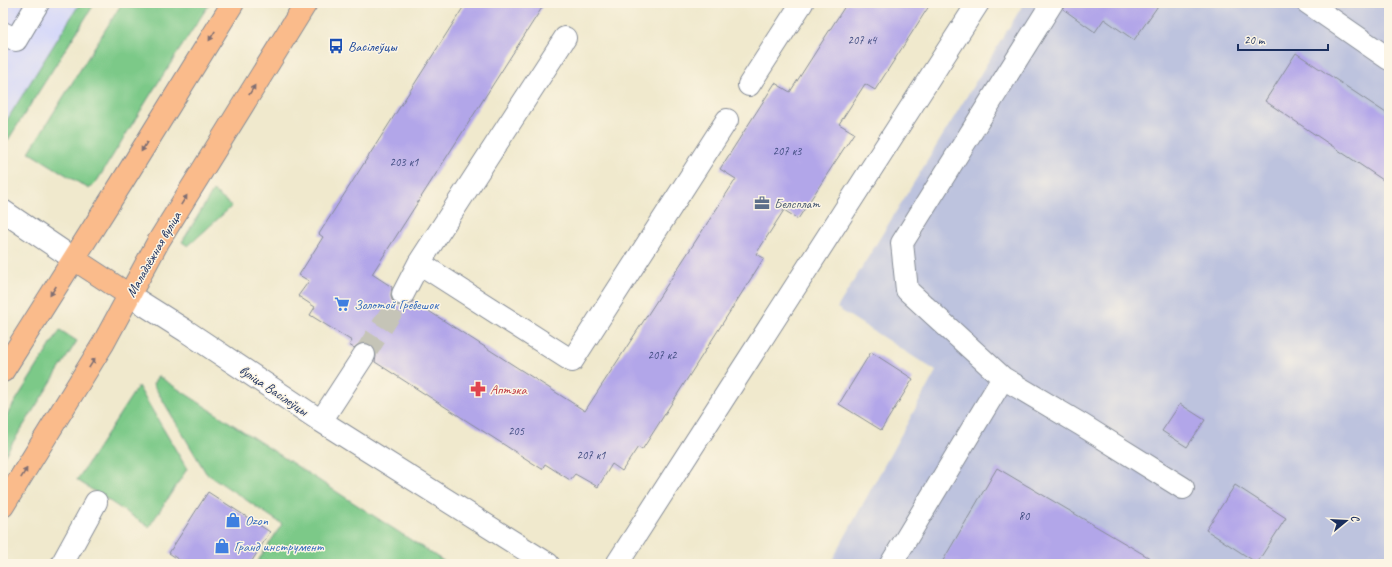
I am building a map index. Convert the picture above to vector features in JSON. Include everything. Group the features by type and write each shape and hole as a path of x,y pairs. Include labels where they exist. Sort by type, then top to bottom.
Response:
{"main road":[{"path":"3,371 233,3"},
{"name":"Маладзёжная вуліца","path":"3,506 103,344 158,242 306,3"},
{"name":"вуліца Васілеўцы","path":"74,259 129,295"}],"street":[{"path":"3,33 16,40 38,3"},
{"path":"749,85 802,3"},
{"path":"618,564 978,3"},
{"path":"1052,3 902,243 908,290 1003,378 1183,488"},
{"path":"1308,3 1389,59"},
{"path":"403,294 419,263 565,38"},
{"path":"419,263 572,361 727,120"},
{"name":"вуліца Васілеўцы","path":"3,211 74,259"},
{"name":"вуліца Васілеўцы","path":"129,295 321,421 548,564"},
{"path":"321,421 364,355"},
{"path":"890,564 1003,378"},
{"path":"62,564 96,502"}],"shaded area":[{"path":"3,3 80,3 5,123 3,122"},
{"path":"1024,3 1389,3 1389,564 830,564 936,371 837,308"}],"green space":[{"path":"80,3 95,3 8,140 3,137 3,122 5,123"},
{"path":"122,3 210,3 97,181 89,189 29,152"},
{"path":"213,191 232,206 188,246 182,242"},
{"path":"60,330 77,341 3,458 3,421"},
{"path":"158,376 448,564 256,564 282,524 206,473 153,384"},
{"path":"138,386 187,469 149,527 77,480"}],"building":[{"path":"466,3 545,3 372,274 392,287 392,300 397,305 409,305 413,301 585,411 736,179 720,169 775,83 790,92 847,3 931,3 875,90 865,84 839,124 854,133 798,219 784,210 756,254 764,258 642,450 638,447 622,471 612,464 598,487 575,474 570,480 545,464 542,469 375,362 375,350 370,344 359,344 354,348 349,345 352,341 310,315 315,307 298,296 309,281 299,275 323,237 319,234"},
{"path":"1064,3 1160,3 1134,40 1104,19 1095,32 1063,9"},
{"path":"1296,53 1389,115 1389,184 1265,101"},
{"path":"871,352 913,379 881,430 839,404"},
{"path":"1180,404 1205,420 1187,447 1162,431"},
{"path":"997,468 1160,564 941,564"},
{"path":"1235,485 1286,518 1257,563 1206,530"},
{"path":"208,492 270,532 250,564 185,564 169,553"}],"tunnel":[{"path":"364,355 403,294"}],"place":[{"name":"Васілеўцы","path":"336,46"},
{"name":"Белсплат","path":"762,203"},
{"name":"Золотой Гребешок","path":"342,304"},
{"name":"Аптэка","path":"478,389"},
{"name":"Ozon","path":"233,520"},
{"name":"Гранд инструмент","path":"222,546"}]}
